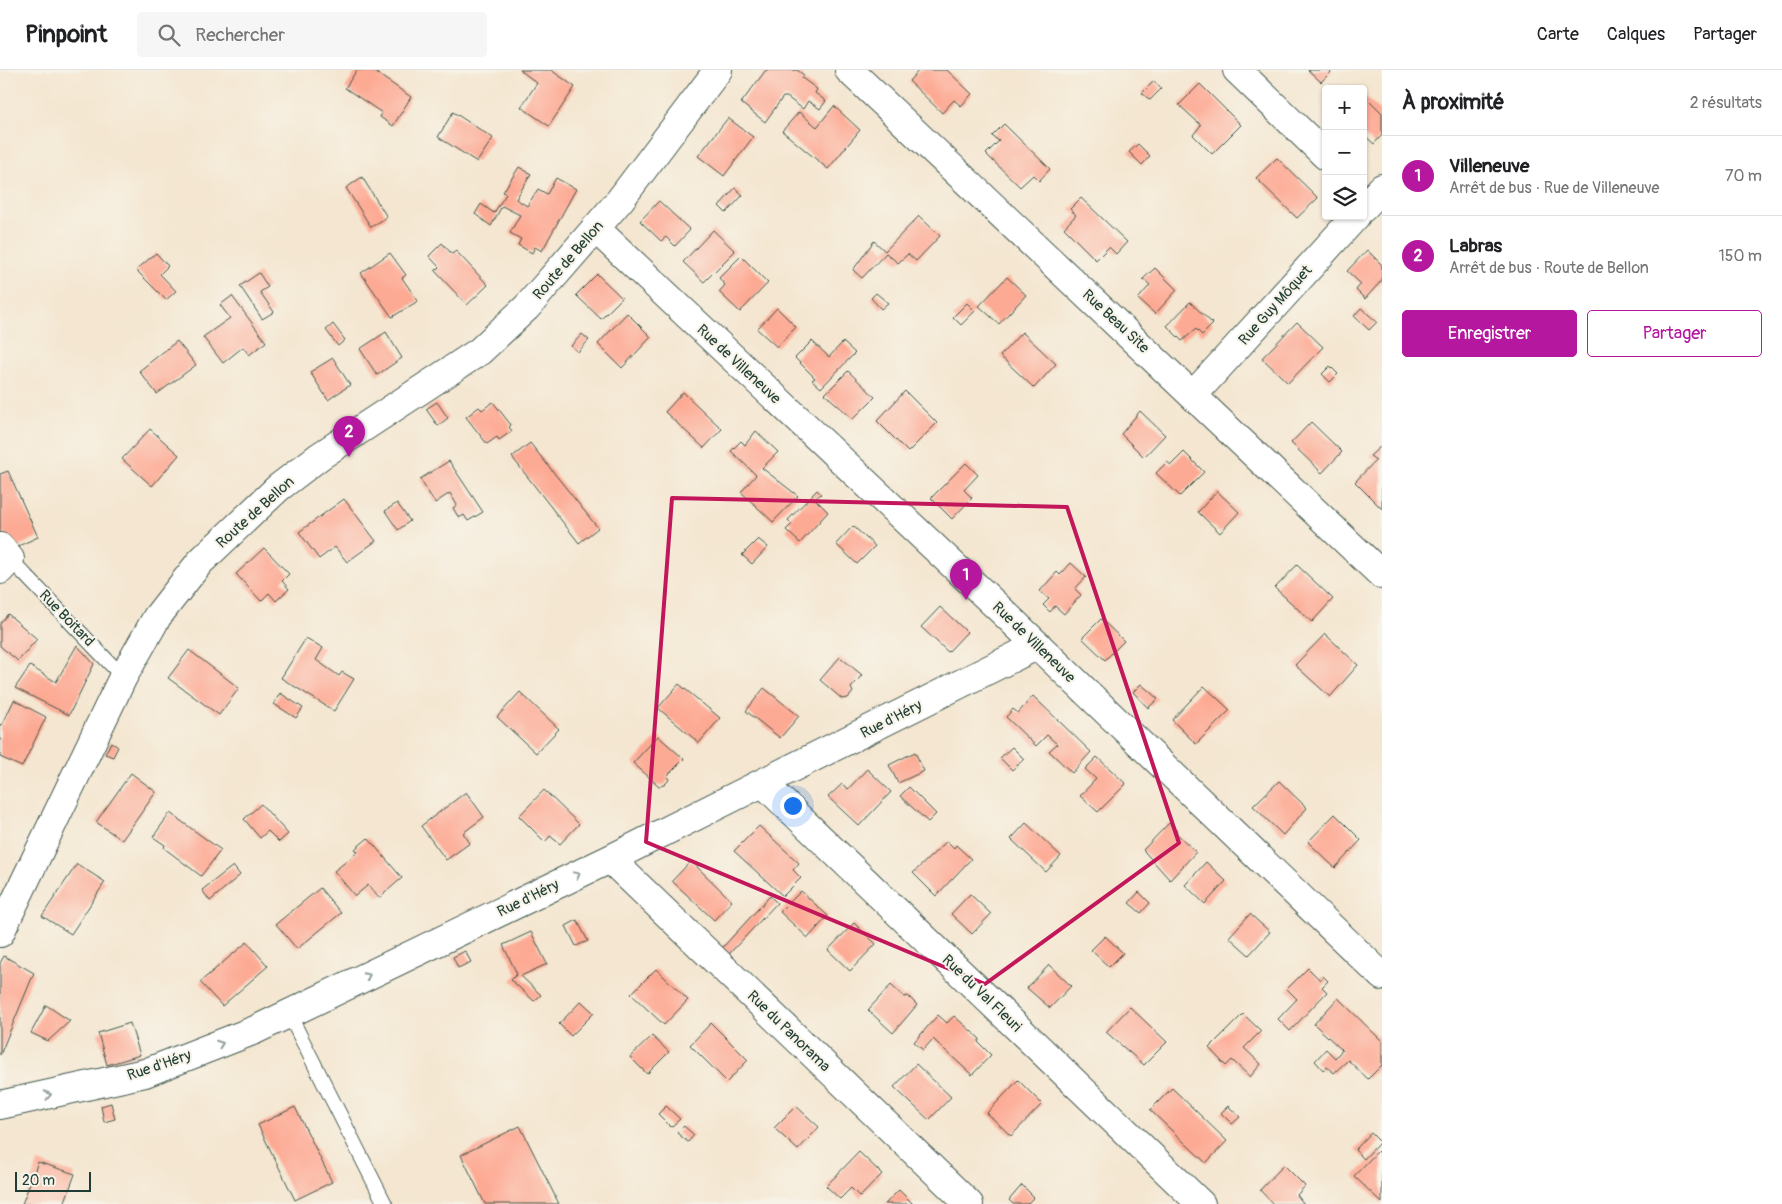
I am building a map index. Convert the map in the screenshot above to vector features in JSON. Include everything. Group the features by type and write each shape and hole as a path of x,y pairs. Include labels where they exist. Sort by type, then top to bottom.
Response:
{"street":[{"name":"Route de Bellon","path":"0,933 123,677 157,617 200,562 278,488 320,456 480,351 527,307 620,200 718,70"},
{"name":"Rue Beau Site","path":"849,70 1194,394 1382,574"},
{"path":"1237,70 1322,152"},
{"name":"Rue Guy Môquet","path":"1194,394 1350,220"},
{"name":"Rue de Villeneuve","path":"595,228 1038,645 1382,976"},
{"name":"Rue d'Héry","path":"0,1105 145,1073 255,1030 610,859 1038,645"},
{"name":"Rue du Val Fleuri","path":"762,783 1201,1204"},
{"name":"Rue du Panorama","path":"610,859 969,1204"}],"lane":[{"name":"Rue Boitard","path":"3,559 123,677"},
{"path":"289,1014 385,1204"}],"highlighted area":[{"path":"672,498 1067,507 1179,843 985,984 646,842"}],"building":[{"path":"357,70 372,70 411,97 393,126 380,117 382,113 345,88"},
{"path":"520,70 551,70 575,87 549,126 521,107 537,83"},
{"path":"766,70 797,70 804,75 802,78 817,89 815,93 826,101 820,109 808,101 803,109 787,97 783,97 765,122 741,103"},
{"path":"919,70 947,70 972,94 961,106 954,100 942,113 909,81"},
{"path":"1308,70 1333,70 1321,82"},
{"path":"1154,81 1161,89 1150,100 1142,93"},
{"path":"1200,84 1241,125 1212,154 1193,135 1201,125 1179,105"},
{"path":"1367,98 1382,113 1382,135 1374,144 1367,138"},
{"path":"834,106 860,130 828,169 782,131 799,112 817,127"},
{"path":"453,112 493,138 477,162 438,137"},
{"path":"728,118 753,137 724,176 698,156"},
{"path":"1004,124 1050,169 1039,181 1033,175 1020,187 986,154 999,141 992,136"},
{"path":"1138,144 1150,156 1142,165 1129,152"},
{"path":"1277,158 1318,198 1297,218 1256,178"},
{"path":"519,167 531,174 516,199 527,206 538,189 547,194 556,178 576,189 542,251 535,247 532,253 518,245 521,239 510,233 520,215 502,206 491,226 475,214 481,204 494,213 506,194 503,192"},
{"path":"362,177 387,217 371,227 346,188"},
{"path":"735,188 743,195 726,213 719,206"},
{"path":"1081,198 1127,242 1116,254 1109,247 1096,260 1064,228 1076,215 1070,209"},
{"path":"659,201 690,230 675,246 666,237 661,241 640,221"},
{"path":"919,216 940,236 916,261 908,254 898,263 886,253 862,278 853,270 874,241 885,251"},
{"path":"713,230 735,251 704,282 683,262"},
{"path":"442,243 452,254 456,251 488,285 467,305 435,271 439,267 429,256"},
{"path":"1367,250 1382,265 1382,280 1365,299 1356,290 1361,284 1347,271"},
{"path":"156,253 168,266 160,274 176,291 166,300 136,270"},
{"path":"390,253 406,275 402,278 418,301 392,317 361,273"},
{"path":"741,256 768,283 740,312 719,292 725,285 719,278"},
{"path":"1155,268 1177,290 1155,314 1138,299 1150,285 1143,279"},
{"path":"259,273 268,287 260,292 274,312 262,319 240,286"},
{"path":"597,274 622,298 601,319 576,295"},
{"path":"1007,277 1026,295 999,324 979,306"},
{"path":"876,293 888,303 881,309 871,298"},
{"path":"232,296 266,342 249,355 243,347 223,363 203,337 230,318 220,305"},
{"path":"1190,302 1213,324 1202,335 1196,329 1182,341 1167,326"},
{"path":"967,303 975,311 961,325 953,317"},
{"path":"777,308 796,327 777,347 757,329"},
{"path":"1361,308 1377,322 1369,330 1354,316"},
{"path":"627,313 651,337 622,368 598,344"},
{"path":"1297,322 1323,347 1288,383 1262,358"},
{"path":"333,324 345,340 338,346 326,330"},
{"path":"386,332 402,358 377,375 360,349"},
{"path":"1022,332 1056,364 1034,388 1000,356"},
{"path":"582,334 589,340 578,352 571,346"},
{"path":"177,341 196,365 157,394 139,371"},
{"path":"812,341 829,357 843,342 855,353 821,388 812,380 815,378 795,358"},
{"path":"333,358 350,385 328,400 310,372"},
{"path":"1330,366 1338,374 1330,382 1322,374"},
{"path":"848,371 875,397 853,419 825,394"},
{"path":"905,391 937,423 908,452 877,421"},
{"path":"683,392 722,429 704,448 665,412"},
{"path":"437,402 448,418 438,426 426,409"},
{"path":"493,402 511,425 509,427 512,431 499,440 497,437 487,444 466,417 479,407 482,410"},
{"path":"1140,411 1165,435 1144,457 1121,434"},
{"path":"1311,422 1342,452 1322,473 1291,443"},
{"path":"150,429 179,455 152,486 122,459"},
{"path":"756,431 778,452 762,468 798,496 773,522 741,492 756,475 731,451 741,441 745,445"},
{"path":"530,443 598,528 579,543 512,457"},
{"path":"1382,445 1382,509 1355,482 1376,460 1370,456"},
{"path":"1184,452 1204,472 1180,496 1156,473 1167,462 1171,465"},
{"path":"449,461 483,512 468,521 464,515 459,518 453,508 457,505 450,493 435,503 420,479"},
{"path":"966,463 978,475 964,490 972,498 952,519 931,498"},
{"path":"8,471 38,537 12,549 5,533 0,534 0,474"},
{"path":"817,490 821,494 815,499 828,512 800,543 786,530 792,524 788,520"},
{"path":"1217,491 1239,512 1220,533 1198,512"},
{"path":"344,499 376,541 347,562 335,547 319,559 299,532"},
{"path":"397,503 410,521 398,530 385,511"},
{"path":"853,526 875,546 857,564 836,544"},
{"path":"758,539 768,547 752,564 742,555"},
{"path":"264,548 289,574 282,581 289,589 276,601 269,593 261,601 236,574"},
{"path":"1071,563 1086,577 1075,589 1081,595 1064,614 1055,606 1050,612 1043,605 1049,599 1040,591 1057,572 1060,575"},
{"path":"1297,565 1333,599 1312,622 1275,588"},
{"path":"940,607 967,632 948,652 921,627"},
{"path":"8,614 37,639 18,661 0,646 0,623"},
{"path":"1101,619 1124,641 1105,660 1082,638"},
{"path":"1325,634 1358,665 1330,697 1295,665"},
{"path":"306,638 323,648 316,660 339,676 342,672 354,679 334,711 281,678"},
{"path":"77,645 94,664 69,715 15,688 30,666 56,682"},
{"path":"189,650 239,688 219,715 168,678"},
{"path":"840,657 862,675 851,688 853,692 848,698 842,699 820,680"},
{"path":"679,684 720,718 699,743 658,708"},
{"path":"1141,684 1158,699 1148,708 1133,692"},
{"path":"1204,686 1230,710 1196,744 1172,720"},
{"path":"764,688 799,716 780,738 746,711"},
{"path":"520,692 559,729 536,753 497,717"},
{"path":"280,693 303,708 296,718 274,704"},
{"path":"1033,696 1091,752 1072,773 1049,751 1057,744 1047,735 1036,746 1006,717 1013,709 1018,713"},
{"path":"14,700 46,717 22,767 0,757 0,724 2,725"},
{"path":"658,736 684,759 667,776 669,780 664,785 659,786 633,763"},
{"path":"111,742 118,747 113,757 105,754"},
{"path":"1012,747 1024,759 1012,770 1000,758"},
{"path":"915,752 924,771 898,783 889,765"},
{"path":"1097,757 1126,784 1098,812 1080,796 1096,779 1085,769"},
{"path":"867,769 891,792 859,826 828,797 842,784 848,789"},
{"path":"131,773 156,792 122,840 96,822"},
{"path":"1279,781 1307,808 1283,835 1253,806"},
{"path":"909,787 936,814 928,822 900,796"},
{"path":"544,790 579,824 560,844 550,836 545,842 519,816"},
{"path":"466,792 484,817 463,833 470,843 446,860 421,826"},
{"path":"261,804 288,834 279,842 268,831 260,838 244,819"},
{"path":"170,813 221,850 201,876 164,848 165,845 153,837"},
{"path":"1335,814 1361,840 1335,868 1308,842"},
{"path":"1026,823 1061,856 1046,872 1011,839"},
{"path":"1169,823 1177,831 1176,833 1196,852 1170,880 1143,850"},
{"path":"759,826 799,863 793,870 801,878 783,896 734,851"},
{"path":"368,838 402,878 379,898 368,885 355,896 334,871 358,852 355,849"},
{"path":"947,841 954,848 956,845 971,859 936,896 913,873"},
{"path":"691,861 732,901 714,920 672,881"},
{"path":"1206,862 1226,881 1205,904 1185,885"},
{"path":"77,864 105,882 71,934 42,916"},
{"path":"233,866 240,875 210,901 202,890"},
{"path":"320,888 341,913 297,949 276,924"},
{"path":"801,891 828,916 808,938 780,912"},
{"path":"1139,892 1150,903 1141,913 1129,903"},
{"path":"970,894 991,914 972,934 951,914"},
{"path":"770,896 777,903 729,954 722,948"},
{"path":"1250,914 1270,932 1249,955 1229,937"},
{"path":"577,920 588,941 576,946 566,926"},
{"path":"854,923 876,944 850,971 828,950"},
{"path":"531,932 547,964 521,976 541,995 534,1001 511,980 517,974 503,945"},
{"path":"1105,936 1123,953 1109,967 1091,950"},
{"path":"247,942 268,966 222,1006 200,982"},
{"path":"465,951 471,962 458,968 453,957"},
{"path":"4,956 34,973 0,1055 0,963"},
{"path":"1049,965 1071,986 1050,1008 1027,988"},
{"path":"1308,968 1320,980 1323,976 1328,981 1322,987 1327,992 1290,1031 1278,1019 1297,999 1287,989"},
{"path":"656,969 688,1000 664,1025 631,994"},
{"path":"891,985 904,997 908,996 917,1005 893,1033 868,1010"},
{"path":"1338,998 1382,1041 1382,1065 1368,1079 1348,1060 1334,1073 1327,1067 1323,1070 1315,1061 1326,1049 1335,1058 1342,1050 1314,1024"},
{"path":"581,1001 594,1013 571,1036 559,1024"},
{"path":"46,1005 70,1021 48,1041 31,1033"},
{"path":"1130,1007 1167,1042 1144,1065 1106,1032"},
{"path":"1243,1014 1261,1031 1244,1048 1261,1064 1250,1077 1232,1060 1226,1066 1209,1048"},
{"path":"938,1015 947,1023 954,1016 980,1039 978,1042 991,1055 972,1075 933,1039 923,1050 914,1042"},
{"path":"130,1023 140,1055 107,1065 98,1033"},
{"path":"711,1023 748,1060 727,1082 690,1045"},
{"path":"652,1036 669,1052 647,1074 630,1057"},
{"path":"916,1064 951,1097 929,1120 894,1087"},
{"path":"1018,1080 1042,1104 1011,1136 987,1113"},
{"path":"1172,1088 1227,1141 1206,1163 1150,1110"},
{"path":"111,1103 115,1119 104,1122 101,1106"},
{"path":"666,1106 680,1119 671,1127 658,1114"},
{"path":"796,1106 819,1127 798,1150 774,1128"},
{"path":"1228,1106 1240,1117 1232,1124 1221,1113"},
{"path":"295,1107 332,1182 295,1200 258,1125"},
{"path":"520,1126 559,1204 485,1204 461,1155"},
{"path":"684,1126 694,1135 688,1142 677,1133"},
{"path":"1371,1133 1380,1142 1364,1159 1355,1150"},
{"path":"1378,1151 1382,1155 1382,1203 1354,1176"},
{"path":"859,1152 882,1174 860,1197 851,1188 840,1199 826,1186"},
{"path":"38,1162 75,1174 64,1204 22,1204"},
{"path":"1284,1165 1305,1186 1297,1195 1304,1204 1273,1204 1260,1190"},
{"path":"1022,1185 1034,1197 1027,1204 1013,1204 1009,1200"},
{"path":"899,1190 913,1204 885,1204"}],"place":[{"name":"Labras","path":"349,457"},
{"name":"Villeneuve","path":"966,600"}]}
